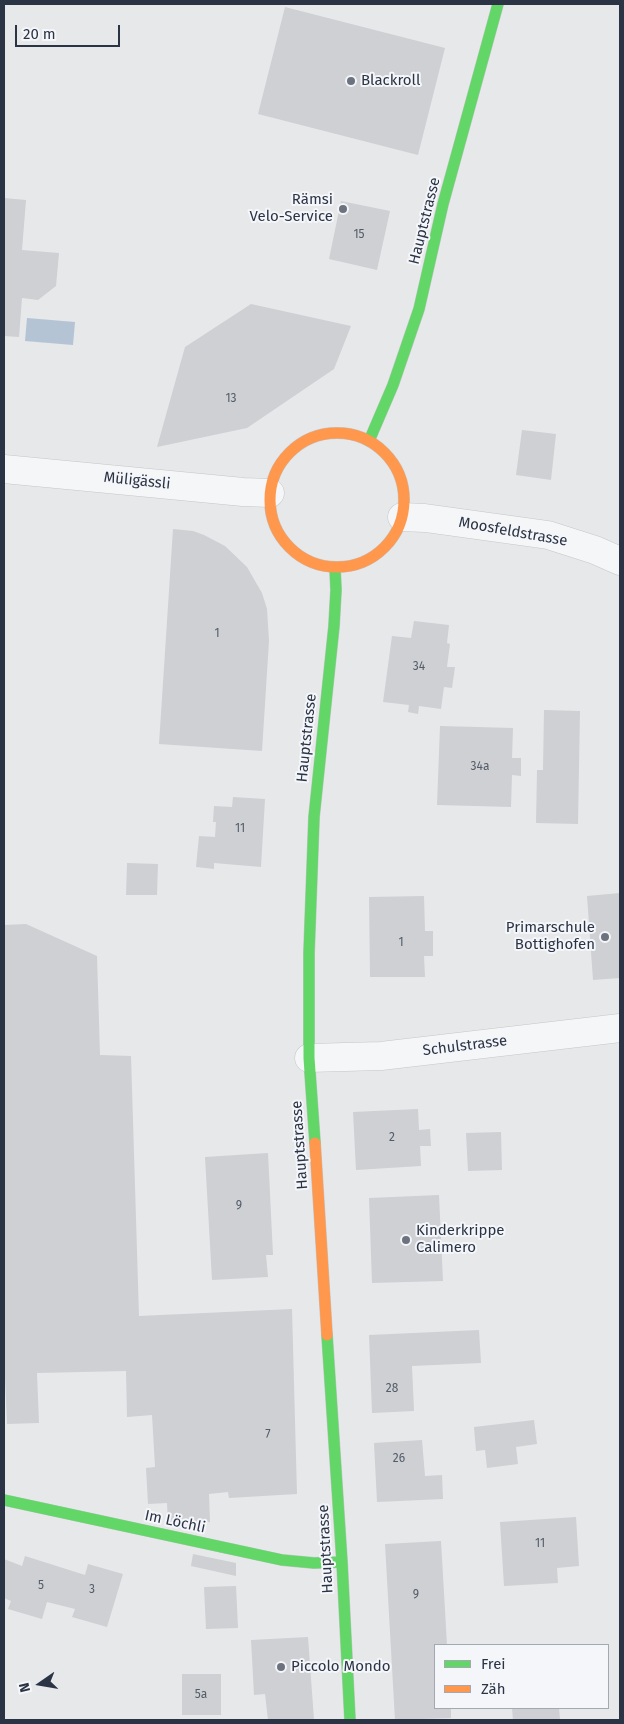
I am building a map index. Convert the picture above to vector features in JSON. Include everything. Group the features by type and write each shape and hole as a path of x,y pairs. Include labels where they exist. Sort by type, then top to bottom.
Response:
{"main road":[{"name":"Hauptstrasse","path":"369,441 393,385 419,309 444,204 498,4"},
{"path":"348,433 369,441 383,451 394,465 402,481 404,499 402,517 396,534 384,548 370,559 353,566 335,568 314,563 294,552 280,536 271,516 270,493 276,472 288,454 305,440 326,434 348,433"},
{"name":"Hauptstrasse","path":"335,568 334,626 314,816 309,953 309,1058 342,1562 350,1720"},
{"name":"Im Löchli","path":"4,1500 282,1560 314,1563 342,1562"}],"street":[{"name":"Müligässli","path":"4,469 270,493"},
{"name":"Moosfeldstrasse","path":"402,517 425,518 548,536 595,550 620,561"},
{"name":"Schulstrasse","path":"309,1058 381,1056 620,1028"}],"water":[{"path":"27,318 75,322 73,345 25,341"}],"building":[{"name":"Blackroll","path":"285,7 445,48 418,155 258,114"},
{"path":"4,198 26,200 22,250 59,253 56,286 38,300 22,298 19,337 4,336"},
{"path":"341,201 390,211 377,270 329,259"},
{"path":"251,304 351,326 334,369 247,428 157,447 185,347"},
{"path":"522,430 556,434 551,480 516,475"},
{"path":"173,529 193,531 225,546 247,567 262,593 267,609 269,641 262,751 159,744"},
{"path":"414,621 449,625 447,643 450,644 447,667 455,667 452,688 444,687 441,709 419,706 418,714 408,712 409,705 383,702 392,636 411,638"},
{"path":"544,710 580,711 578,824 536,823 537,770 543,770"},
{"path":"440,726 513,728 512,758 521,758 521,776 512,775 511,807 437,805"},
{"path":"233,797 265,799 261,867 214,863 214,869 196,867 199,836 215,837 216,822 213,822 214,806 232,807"},
{"path":"127,863 158,864 157,895 126,895"},
{"name":"Primarschule Bottighofen","path":"620,893 620,978 593,980 587,896"},
{"path":"424,896 425,931 433,931 433,956 424,956 425,977 370,977 369,897"},
{"path":"26,924 97,956 100,1055 131,1056 139,1316 292,1309 297,1494 229,1498 228,1492 209,1494 210,1522 168,1525 167,1503 148,1504 146,1468 155,1467 152,1415 127,1417 126,1371 37,1373 39,1423 7,1424 4,1378 4,925"},
{"path":"418,1109 419,1130 430,1129 431,1146 420,1146 421,1166 356,1170 353,1112"},
{"path":"501,1132 502,1170 468,1171 466,1133"},
{"path":"268,1153 273,1255 266,1255 268,1277 212,1280 205,1157"},
{"name":"Kinderkrippe Calimero","path":"439,1195 443,1281 372,1283 369,1198"},
{"path":"479,1330 481,1363 412,1366 414,1411 372,1413 369,1335"},
{"path":"534,1420 537,1444 516,1447 518,1464 487,1468 485,1450 476,1451 474,1427"},
{"path":"422,1440 425,1476 442,1475 443,1499 377,1502 374,1443"},
{"path":"576,1517 579,1566 557,1568 558,1583 504,1586 500,1522"},
{"path":"441,1541 447,1644 434,1644 434,1709 451,1709 451,1718 395,1720 385,1544"},
{"path":"193,1554 236,1563 236,1576 191,1566"},
{"path":"25,1556 85,1575 88,1564 123,1574 107,1627 72,1617 75,1609 47,1602 42,1619 8,1609 11,1601 4,1598 4,1559 22,1566"},
{"path":"236,1586 238,1628 206,1629 204,1587"},
{"name":"Piccolo Mondo","path":"308,1637 314,1720 268,1720 265,1694 254,1695 251,1640"},
{"path":"182,1674 221,1674 221,1715 182,1715"},
{"path":"512,1709 559,1709 560,1720 513,1720"}],"traffic: fast":[{"path":"369,441 393,385 419,309 443,204 498,4"},
{"path":"315,1143 309,1058 309,953 314,817 334,626 335,568"},
{"path":"327,1335 350,1720"},
{"path":"4,1500 282,1560 314,1563 342,1562"}],"traffic: slow":[{"path":"337,433 363,438 374,444 384,453 393,463 399,474 404,500 399,526 393,537 384,547 374,556 363,562 337,567 311,562 300,556 290,547 281,537 275,526 270,500 275,474 281,463 290,453 300,444 311,438 337,433"},
{"path":"315,1143 327,1335"}],"place":[{"name":"Blackroll","path":"351,81"},
{"name":"Rämsi Velo-Service","path":"343,209"},
{"name":"Primarschule Bottighofen","path":"605,937"},
{"name":"Kinderkrippe Calimero","path":"406,1240"},
{"name":"Piccolo Mondo","path":"281,1667"}]}
